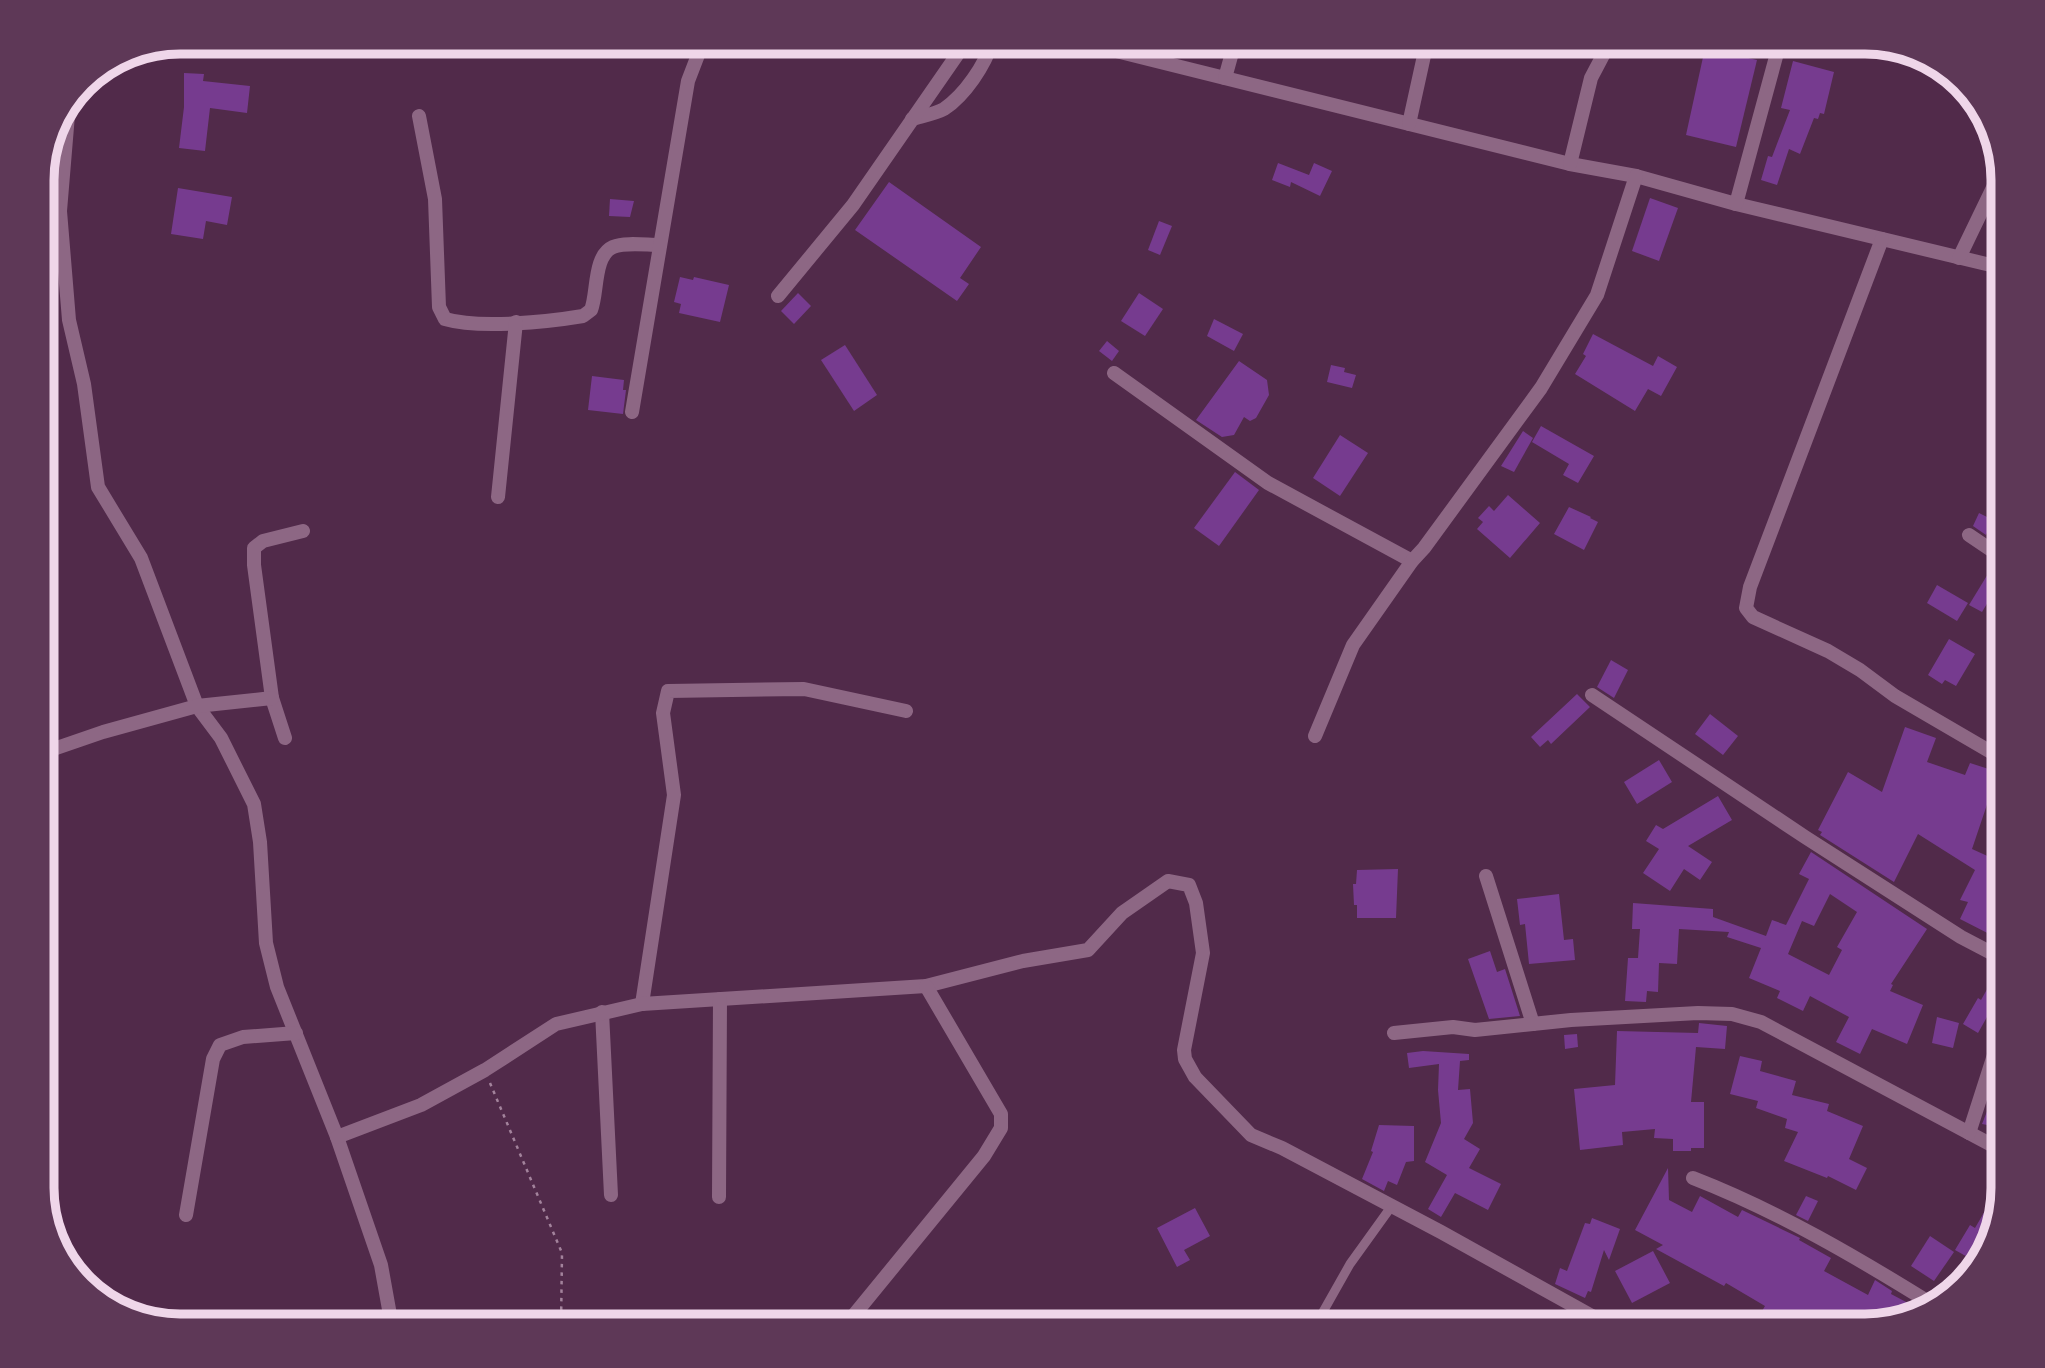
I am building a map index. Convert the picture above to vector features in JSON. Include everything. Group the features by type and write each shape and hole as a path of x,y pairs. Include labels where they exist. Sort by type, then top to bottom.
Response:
{"street":[{"path":"632,412 688,81 698,54"},
{"path":"778,296 853,205 958,54"},
{"path":"912,119 943,109 965,89 987,54"},
{"path":"1129,54 1570,164 1636,176 1736,204 1991,265"},
{"path":"1226,78 1232,54"},
{"path":"1409,124 1424,54"},
{"path":"1570,164 1591,78 1604,54"},
{"path":"1736,204 1777,54"},
{"path":"419,116 435,199 439,307 445,319 458,323 516,322 583,316 592,310 600,264 606,252 615,246 659,245"},
{"path":"67,123 60,211 69,320 84,384 98,487 141,558 197,706 221,738 254,804 260,842 266,943 277,987 337,1137 381,1265 391,1314"},
{"path":"1315,736 1353,645 1541,388 1597,295 1636,176"},
{"path":"1959,258 1991,192"},
{"path":"1882,239 1750,587 1746,608 1753,617 1828,651 1895,696 1991,752"},
{"path":"498,497 516,322"},
{"path":"1114,373 1268,483 1412,561"},
{"path":"285,738 272,698 254,548 263,541 303,531"},
{"path":"1969,535 1991,550"},
{"path":"642,1004 674,795 663,713 668,691 804,688 906,710"},
{"path":"1592,695 1805,837 1961,937 1991,953"},
{"path":"55,749 197,706 272,698"},
{"path":"1486,876 1534,1024"},
{"path":"337,1137 421,1105 485,1070 556,1024 642,1004 926,986 1023,961 1088,950 1122,913 1168,881 1189,886 1196,903 1203,953 1184,1050 1185,1059 1195,1077 1251,1135 1282,1148 1441,1232 1588,1314"},
{"path":"855,1314 984,1156 1001,1128 1001,1114 926,986"},
{"path":"719,1196 720,999"},
{"path":"602,1012 611,1195"},
{"path":"1394,1033 1453,1027 1475,1030 1698,1013 1732,1014 1761,1022 1991,1145"},
{"path":"186,1215 213,1059 219,1045 243,1037 296,1033"},
{"path":"1969,1133 1991,1064"},
{"path":"1693,1178 1735,1194 1875,1269 1924,1299"}],"lane":[{"path":"1322,1314 1350,1264 1391,1207"}],"path":[{"path":"485,1070 562,1253 561,1314"}],"building":[{"path":"1704,54 1731,54 1757,60 1736,147 1686,135"},
{"path":"1793,61 1834,72 1824,114 1820,113 1818,119 1814,118 1800,154 1789,149 1777,185 1761,180 1768,156 1772,157 1790,110 1781,108"},
{"path":"184,73 204,74 203,81 250,86 247,113 210,108 205,151 179,148 184,107"},
{"path":"1278,163 1309,175 1314,163 1332,171 1320,196 1291,182 1290,187 1272,180"},
{"path":"889,182 981,247 960,278 969,284 957,301 855,230"},
{"path":"178,188 232,197 227,225 206,221 203,239 171,234"},
{"path":"1650,198 1678,208 1659,261 1632,251"},
{"path":"610,199 634,201 630,217 609,216"},
{"path":"1159,221 1172,226 1160,255 1148,250"},
{"path":"680,277 693,280 694,277 729,285 720,322 679,313 681,304 674,302"},
{"path":"798,293 811,306 794,324 781,311"},
{"path":"1139,293 1163,309 1145,336 1121,321"},
{"path":"1214,319 1243,334 1234,351 1207,336"},
{"path":"1593,334 1653,366 1658,356 1677,367 1661,396 1648,389 1635,411 1575,374 1586,356 1583,354"},
{"path":"1107,341 1119,351 1112,361 1099,351"},
{"path":"845,345 877,395 854,411 821,360"},
{"path":"1239,361 1267,380 1269,395 1256,418 1250,421 1244,417 1234,435 1222,437 1196,420"},
{"path":"1331,365 1345,368 1344,372 1356,375 1352,388 1327,382"},
{"path":"592,376 624,380 623,390 626,390 623,414 588,410"},
{"path":"1541,426 1594,456 1578,483 1563,475 1569,464 1532,442"},
{"path":"1523,431 1533,438 1514,472 1501,466"},
{"path":"1340,435 1368,453 1340,496 1313,478"},
{"path":"1235,472 1259,490 1219,546 1194,528"},
{"path":"1508,495 1540,523 1510,558 1477,529 1483,522 1478,518 1489,506 1494,511"},
{"path":"1569,507 1598,522 1584,550 1554,534"},
{"path":"1979,513 1991,519 1986,535 1973,526"},
{"path":"1991,569 1991,597 1982,612 1969,605"},
{"path":"1937,585 1968,603 1957,621 1927,603"},
{"path":"1949,639 1975,654 1956,686 1945,680 1942,684 1928,675"},
{"path":"1611,660 1628,670 1614,698 1597,687"},
{"path":"1577,694 1590,707 1551,744 1548,740 1540,747 1531,737"},
{"path":"1710,714 1738,736 1723,755 1695,734"},
{"path":"1905,727 1936,738 1927,762 1965,775 1970,763 1991,770 1991,793 1972,849 1991,858 1991,935 1960,919 1968,902 1960,900 1975,870 1918,834 1894,882 1820,835 1822,832 1818,830 1848,772 1882,792"},
{"path":"1659,760 1672,782 1637,804 1624,782"},
{"path":"1718,796 1732,820 1688,846 1712,862 1700,880 1684,869 1670,891 1643,873 1659,849 1646,841 1656,825 1663,829"},
{"path":"1811,852 1927,929 1891,984 1893,985 1890,991 1923,1005 1907,1044 1872,1029 1860,1054 1836,1042 1849,1017 1810,996 1803,1011 1777,998 1780,991 1749,978 1761,948 1727,937 1729,932 1679,929 1677,964 1659,963 1658,992 1647,991 1646,1002 1625,1001 1628,958 1638,958 1640,929 1632,929 1633,903 1713,909 1713,917 1766,936 1772,920 1786,925 1809,879 1799,874","holes":["1830,894 1857,912 1837,947 1842,950 1829,975 1788,954 1802,921 1814,926"]},
{"path":"1398,869 1396,918 1357,918 1353,884 1356,884 1357,870"},
{"path":"1559,894 1564,940 1573,939 1575,960 1529,964 1525,924 1520,925 1517,899"},
{"path":"1490,951 1497,972 1505,969 1520,1016 1489,1019 1468,959"},
{"path":"1991,982 1991,1010 1978,1033 1963,1024 1978,998 1981,1000"},
{"path":"1937,1017 1959,1023 1953,1048 1932,1043"},
{"path":"1699,1023 1727,1026 1725,1049 1696,1047 1691,1102 1704,1102 1704,1148 1673,1151 1673,1139 1654,1138 1655,1129 1622,1132 1623,1145 1580,1150 1574,1089 1615,1085 1617,1031 1698,1033"},
{"path":"1577,1034 1578,1047 1565,1049 1564,1035"},
{"path":"1423,1051 1469,1054 1469,1060 1460,1061 1458,1090 1470,1089 1473,1123 1464,1139 1480,1149 1469,1168 1501,1184 1488,1210 1455,1193 1441,1217 1428,1209 1447,1175 1425,1162 1441,1123 1439,1064 1409,1068 1407,1053"},
{"path":"1740,1056 1762,1061 1760,1071 1796,1081 1792,1095 1829,1104 1827,1111 1863,1126 1849,1159 1867,1168 1856,1190 1828,1176 1827,1178 1784,1161 1798,1132 1785,1128 1787,1119 1756,1108 1758,1101 1730,1094"},
{"path":"1988,1109 1991,1110 1991,1126 1982,1124"},
{"path":"1379,1125 1414,1126 1414,1161 1406,1162 1397,1185 1388,1181 1384,1191 1362,1179 1373,1152 1371,1151"},
{"path":"1668,1168 1669,1200 1692,1212 1700,1196 1738,1217 1742,1210 1800,1238 1799,1240 1831,1258 1824,1271 1868,1295 1875,1280 1892,1291 1891,1294 1911,1305 1881,1313 1853,1314 1847,1311 1846,1314 1768,1314 1762,1311 1765,1306 1726,1283 1724,1286 1656,1249 1663,1245 1635,1230"},
{"path":"1806,1196 1818,1201 1808,1221 1796,1215"},
{"path":"1990,1202 1984,1228 1970,1258 1955,1250 1970,1225 1975,1228"},
{"path":"1195,1208 1210,1236 1184,1250 1190,1260 1177,1267 1157,1228"},
{"path":"1592,1218 1620,1229 1609,1260 1604,1250 1591,1292 1588,1291 1585,1298 1555,1284 1560,1268 1567,1271 1585,1223 1590,1224"},
{"path":"1930,1236 1954,1252 1934,1281 1911,1266"},
{"path":"1653,1251 1670,1283 1632,1303 1615,1271"}]}
